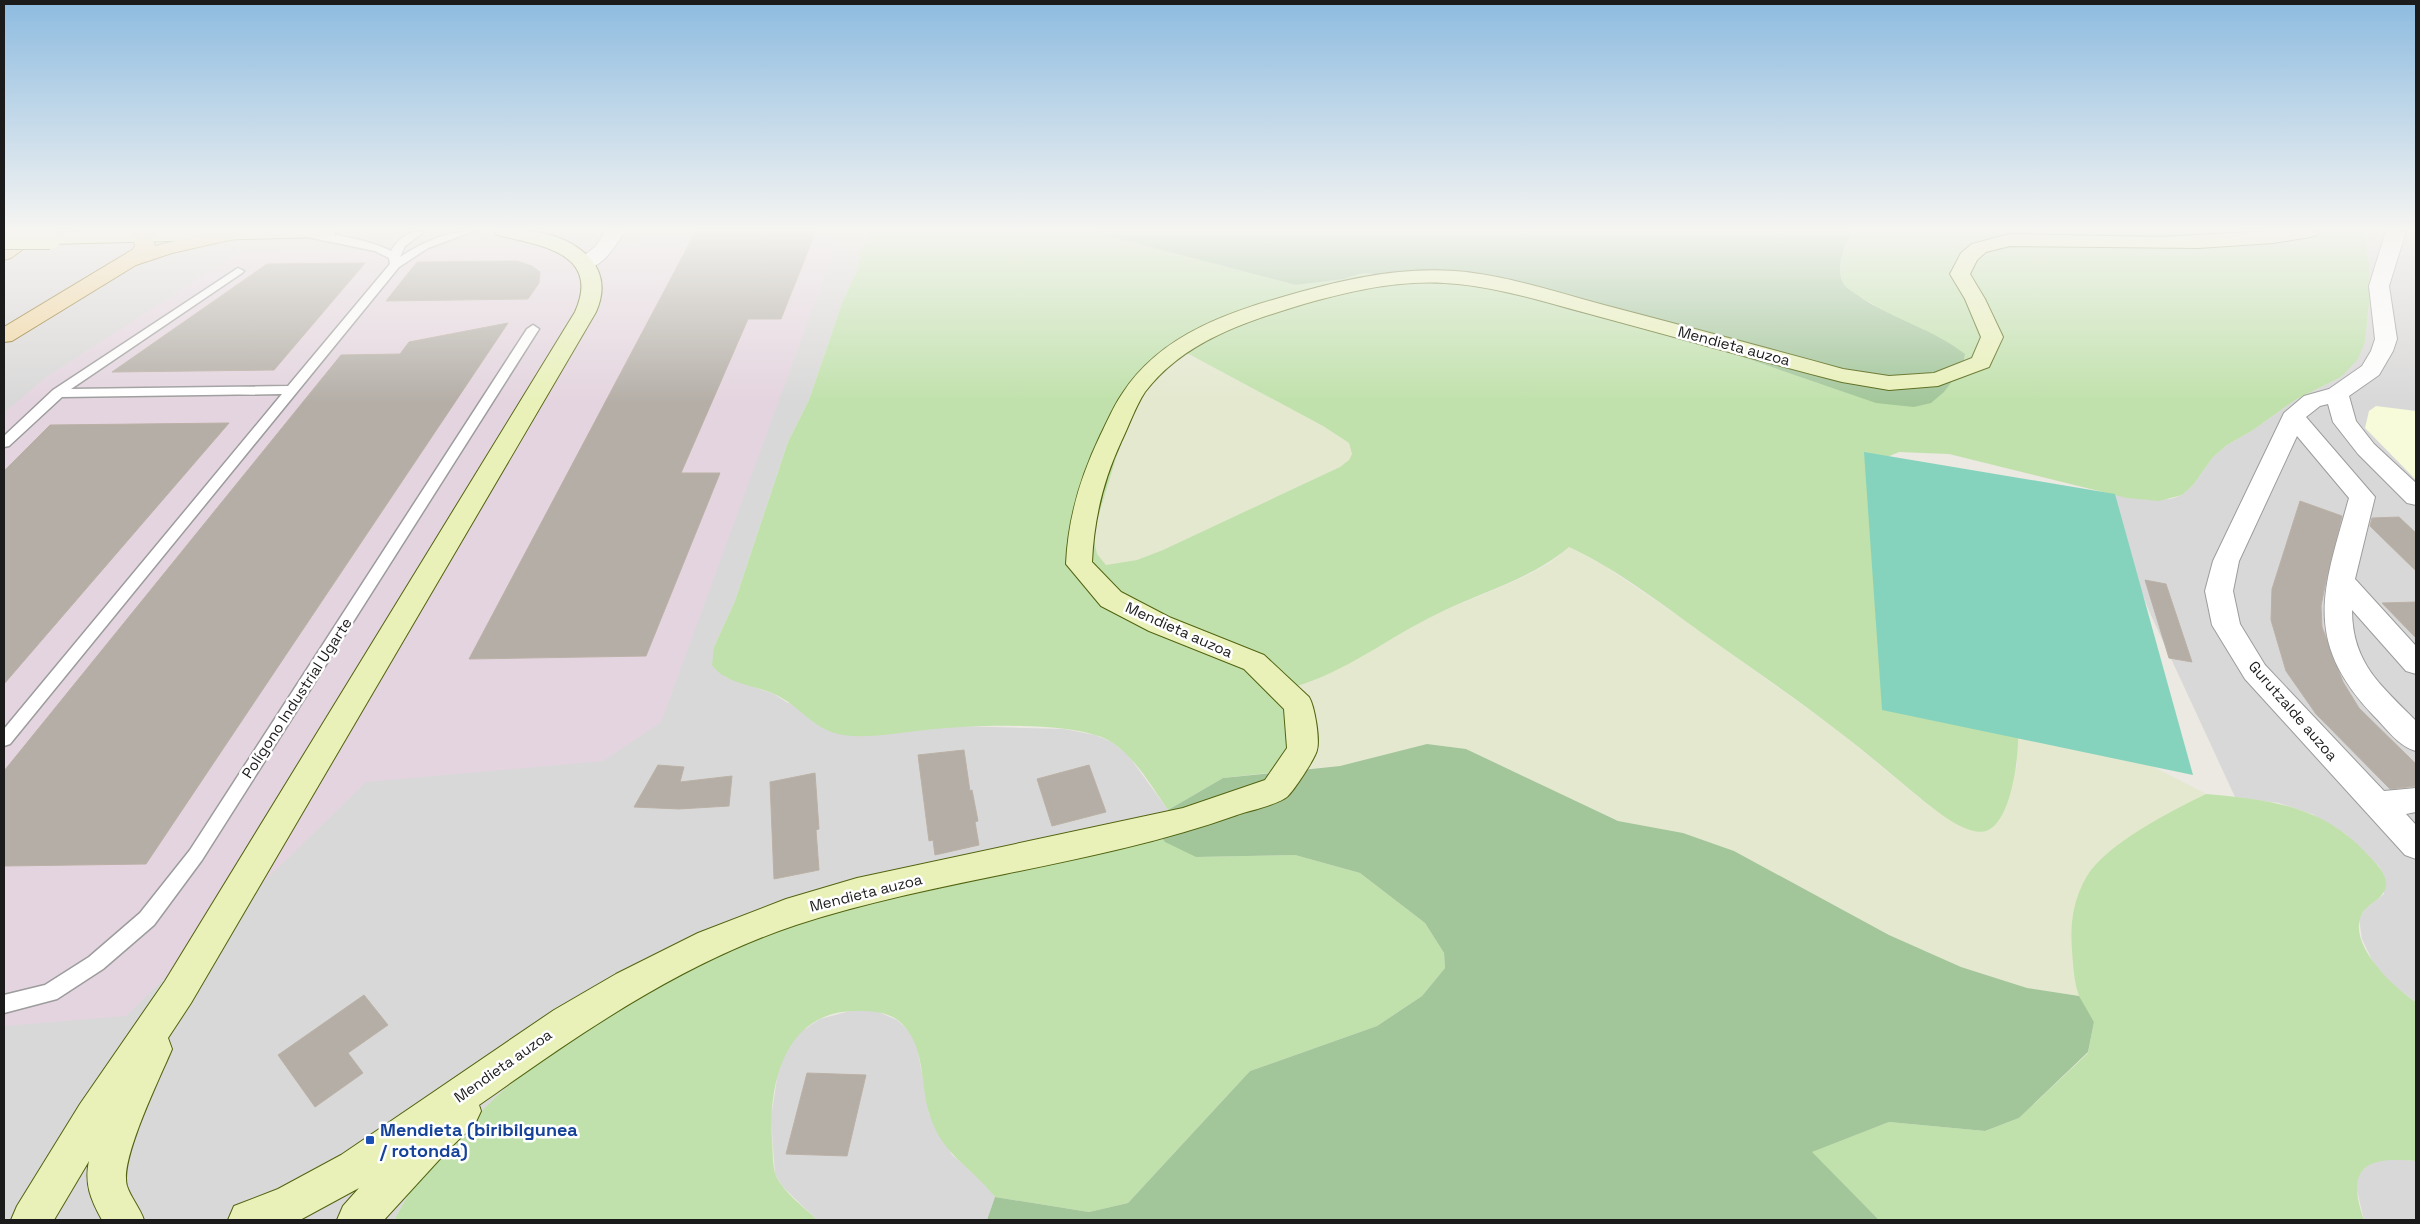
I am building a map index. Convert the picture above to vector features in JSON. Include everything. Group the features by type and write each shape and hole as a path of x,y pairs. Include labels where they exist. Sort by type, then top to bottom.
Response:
{"main road":[{"path":"4,336 83,288"}],"street":[{"path":"32,1220 94,1117 178,992 573,335 589,302 592,288"},
{"name":"Mendieta auzoa","path":"248,1220 288,1205 354,1169 567,1022 629,985 710,944 786,914 857,892 1184,821 1276,789 1302,750 1299,705 1254,662 1159,624 1111,599 1079,564 1080,528 1096,469 1135,390 1154,367 1192,339 1241,316 1339,288"},
{"name":"Mendieta auzoa","path":"1509,288 1842,375 1889,383 1938,379 1981,362 1992,337 1968,288"},
{"name":"Gurutzalde auzoa","path":"2379,288 2386,339 2382,351 2371,370 2337,394 2312,401 2296,413 2226,561 2219,591 2226,625 2255,672 2416,846"},
{"path":"2337,394 2345,422 2355,436 2416,497"},
{"path":"2294,417 2362,497 2336,608 2338,629 2344,650 2358,677 2416,740"},
{"path":"2342,582 2416,664"},
{"path":"2376,804 2416,800"},
{"path":"124,1220 108,1191 106,1175 110,1154 178,992"},
{"path":"357,1220 435,1136 501,1075 567,1022"}],"lane":[{"path":"4,443 57,393 212,288"},
{"path":"4,740 292,390 373,288"},
{"name":"Polígono Industrial Ugarte","path":"4,1004 50,993 96,963 152,912 196,855 533,329"},
{"path":"57,393 292,390"}],"shaded area":[{"path":"4,288 849,288 809,400 788,442 735,601 714,647 725,677 774,694 788,703 959,726 1064,729 1095,735 1112,742 1128,755 1168,810 1158,831 535,1063 500,1093 449,1142 415,1183 394,1220 4,1220"},
{"path":"183,288 820,288 661,722 603,761 366,782 126,1016 4,1026 4,413 45,378"},
{"path":"1494,288 1847,288 1876,306 1941,338 1965,354 1962,368 1944,392 1931,403 1914,407 1876,403 1711,346 1569,310"},
{"path":"2369,288 2416,288 2416,1002 2385,979 2372,960 2362,939 2359,919 2365,909 2384,894 2384,875 2378,865 2346,834 2312,814 2279,803 2235,797 2150,613 2102,492 2148,500 2171,499 2182,495 2193,485 2213,457 2227,445 2253,430 2295,400 2341,377 2365,342"},
{"path":"1185,352 1323,426 1349,443 1352,454 1349,460 1340,467 1163,550 1137,560 1106,565 1097,554 1093,534 1117,455 1140,399 1169,361"},
{"path":"2376,406 2416,411 2416,480 2365,428 2369,411"},
{"path":"1569,547 1606,567 1684,620 1837,730 1929,806 1965,828 2001,817 2017,766 2018,734 2140,760 2206,794 2174,810 2073,957 2079,996 2027,988 1961,967 1889,935 1734,851 1683,833 1618,821 1466,749 1427,744 1340,766 1304,769 1294,687 1311,682 1330,673 1436,614 1522,578 1550,563"},
{"path":"1427,744 1466,749 1618,821 1683,833 1734,851 1889,935 1961,967 2027,988 2079,996 2094,1022 2088,1052 2019,1118 1985,1131 1889,1122 1812,1152 1879,1220 987,1220 995,1197 1089,1212 1128,1203 1250,1071 1377,1026 1422,996 1445,968 1444,953 1425,923 1360,873 1295,855 1196,857 1165,842 1158,831 1168,810 1223,778 1340,766"},
{"path":"850,1011 876,1011 897,1020 911,1033 917,1046 929,1114 952,1155 983,1181 995,1197 987,1220 817,1220 782,1186 775,1174 771,1118 778,1072 787,1048 799,1033 820,1019"},
{"path":"2391,1159 2416,1161 2416,1220 2364,1220 2356,1186 2359,1174 2371,1162"}],"green space":[{"path":"849,288 1494,288 1569,310 1711,346 1874,305 1846,288 2369,288 2365,342 2358,359 2341,377 2295,400 2253,430 2227,445 2213,457 2193,485 2182,495 2159,501 2127,498 1949,454 1899,452 1880,460 2018,734 2015,773 2002,816 1995,825 1986,831 1977,832 1958,825 1938,812 1822,719 1641,589 1606,566 1569,547 1538,569 1437,614 1332,672 1294,687 1304,769 1223,778 1168,810 1144,774 1122,750 1113,743 1097,736 1076,731 1050,727 994,726 944,728 885,735 853,736 843,735 823,728 782,698 764,690 731,680 717,671 712,665 714,647 735,601 788,442 809,400","holes":["1185,352 1323,426 1349,443 1352,454 1349,460 1340,467 1163,550 1137,560 1106,565 1097,554 1093,534 1117,455 1140,399 1168,361"]},
{"path":"1864,452 2115,494 2193,775 1882,710"},
{"path":"2206,794 2273,803 2314,815 2333,825 2351,838 2382,872 2386,879 2386,888 2381,896 2363,912 2359,924 2360,937 2374,963 2396,986 2416,1002 2416,1161 2384,1161 2373,1163 2364,1169 2359,1177 2357,1188 2364,1220 1879,1220 1811,1152 1889,1122 1985,1131 2019,1118 2088,1053 2094,1022 2077,991 2071,940 2072,921 2078,894 2087,876 2096,864 2124,840 2176,809"},
{"path":"1158,831 1196,857 1295,855 1360,873 1425,923 1444,953 1445,968 1422,996 1377,1026 1250,1071 1128,1203 1089,1212 995,1197 950,1151 936,1130 927,1104 918,1053 908,1031 895,1018 885,1014 859,1011 834,1014 814,1022 799,1035 787,1052 779,1072 774,1094 772,1139 773,1163 776,1176 789,1194 817,1220 394,1220 415,1183 449,1142 500,1093 535,1063 573,1034 776,922"}],"building":[{"path":"232,288 344,288 274,370 112,372"},
{"path":"396,288 535,288 528,299 386,301"},
{"path":"666,288 793,288 781,319 748,319 681,473 720,473 646,656 469,659"},
{"path":"508,323 146,864 4,866 4,771 341,355 400,354 409,342"},
{"path":"229,423 4,684 4,471 50,425"},
{"path":"2300,501 2342,516 2321,606 2322,627 2343,682 2359,708 2416,764 2416,786 2390,789 2316,714 2286,671 2271,620 2272,589"},
{"path":"2399,517 2416,533 2416,571 2370,526 2372,518"},
{"path":"2145,580 2166,584 2192,662 2169,658"},
{"path":"2416,602 2416,638 2382,603"},
{"path":"964,750 970,791 972,790 978,821 975,822 979,845 935,855 933,840 929,841 918,755"},
{"path":"658,765 684,767 680,782 732,776 729,806 679,809 634,807"},
{"path":"1089,765 1106,812 1052,826 1037,779"},
{"path":"815,773 819,829 816,830 819,870 774,879 770,782"},
{"path":"364,995 388,1025 348,1053 363,1073 315,1107 278,1055"},
{"path":"807,1073 866,1075 847,1156 786,1154"}],"place":[{"name":"Mendieta (biribilgunea / rotonda)","path":"370,1140"}]}
